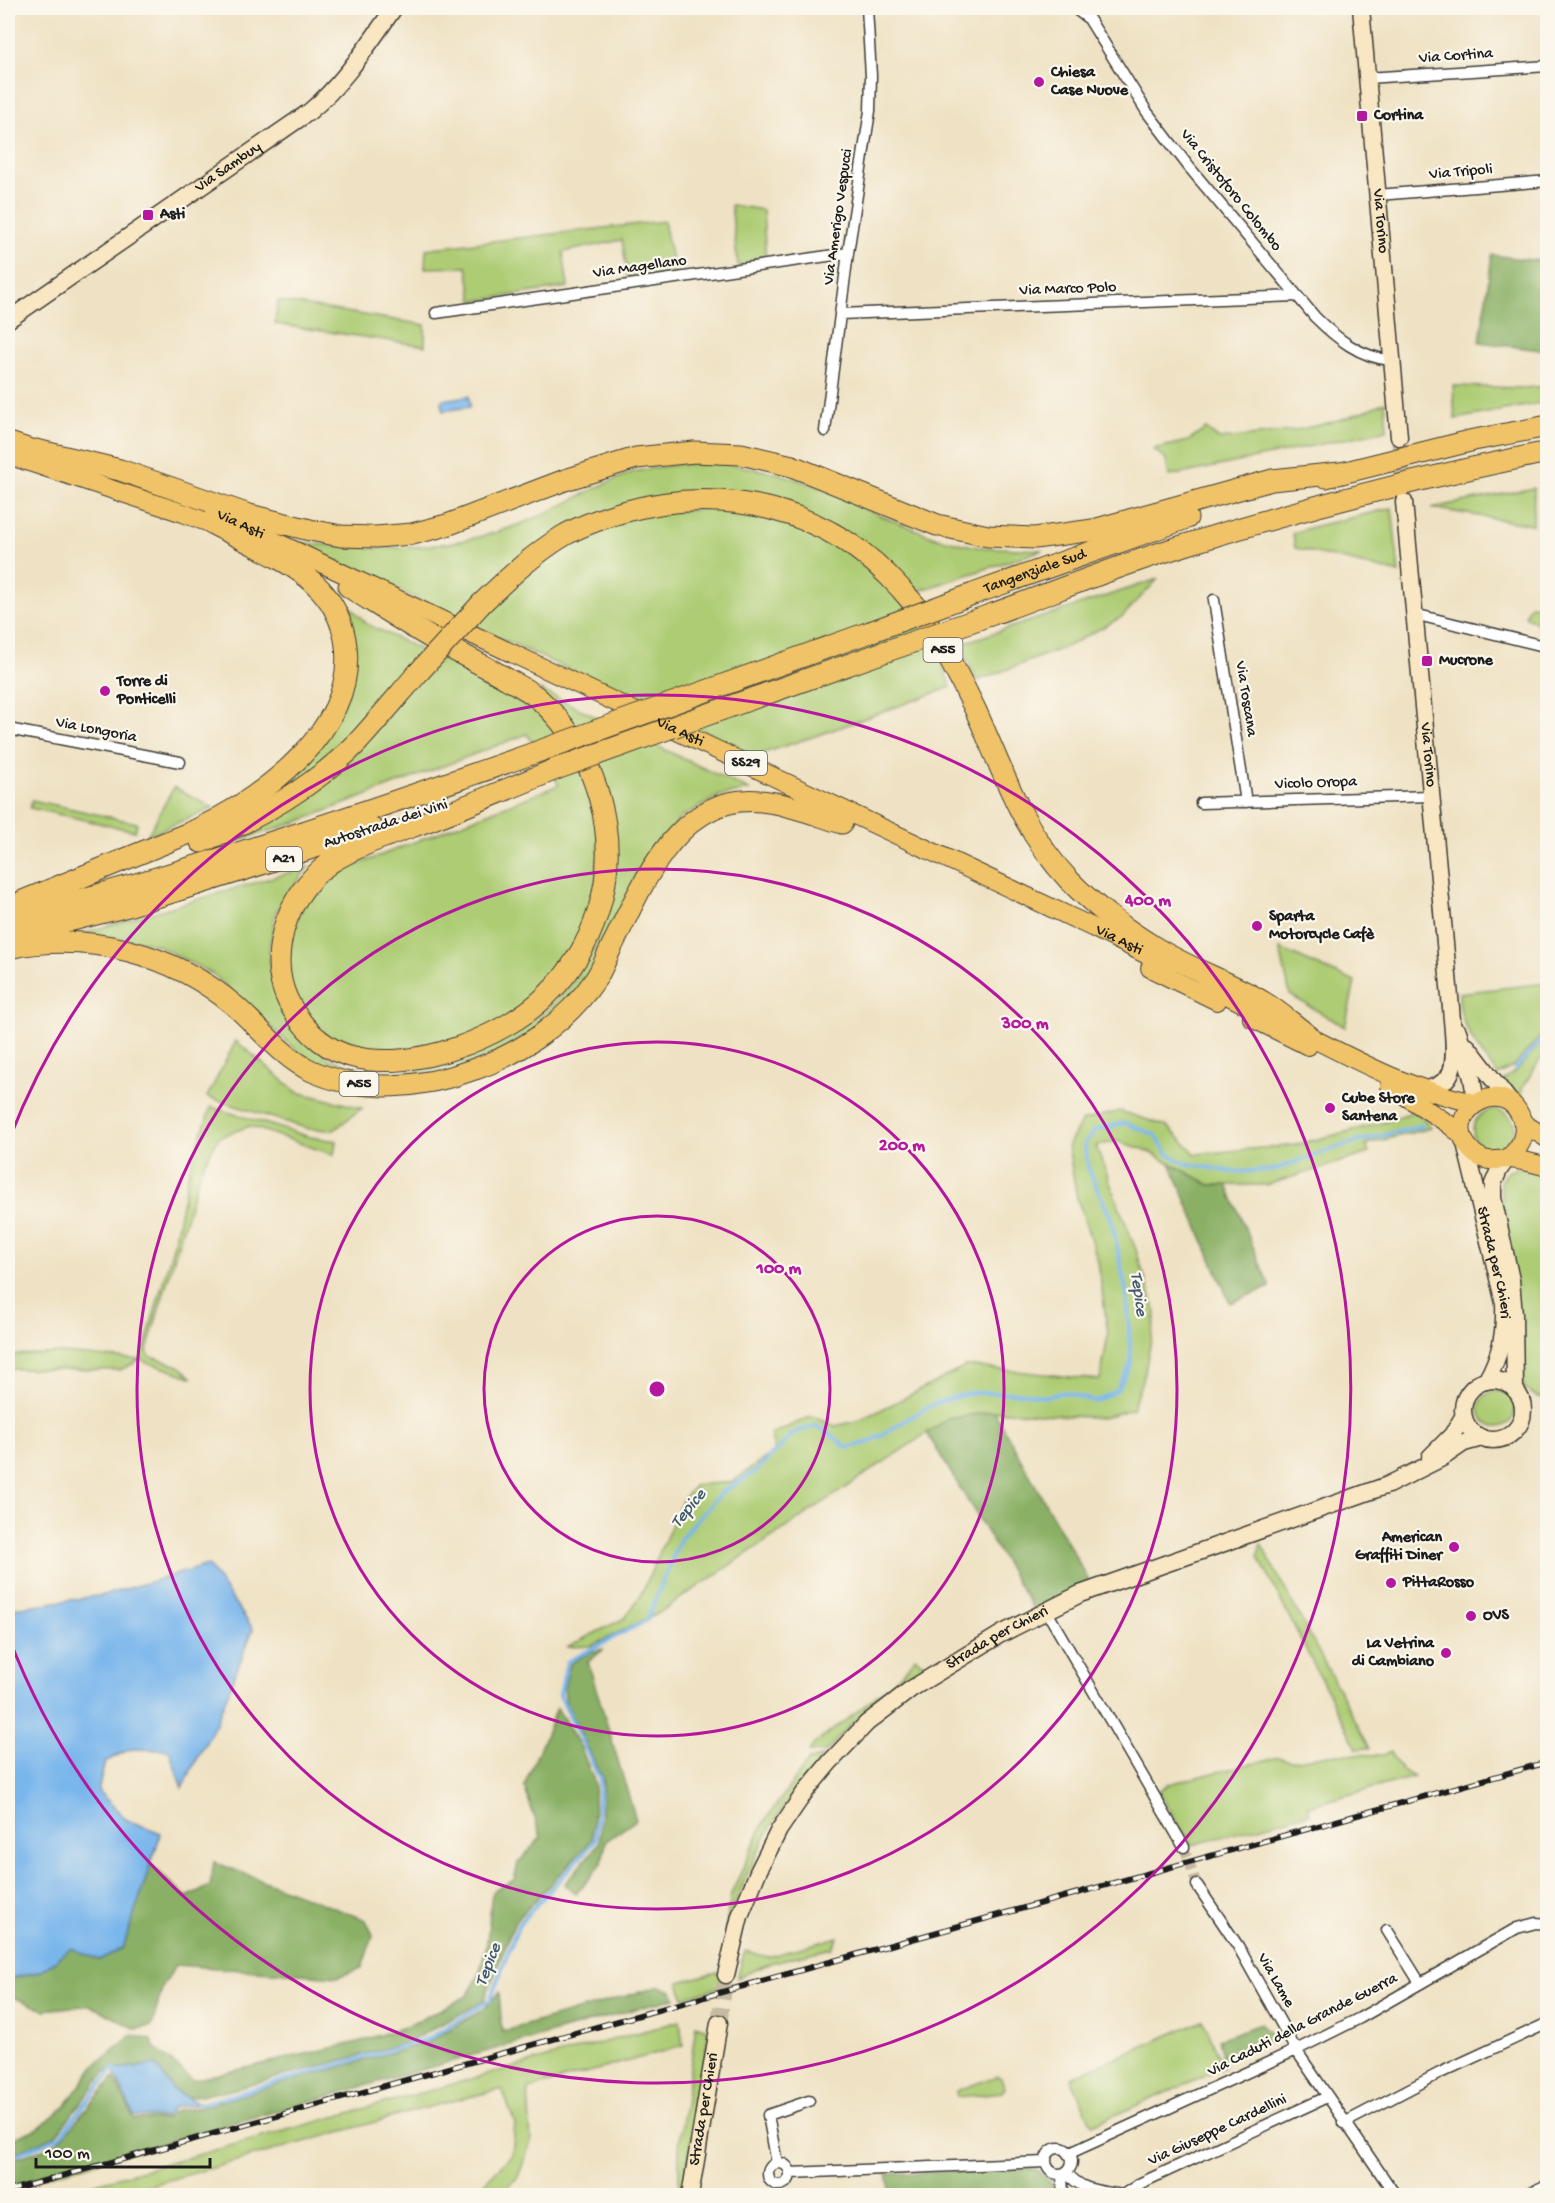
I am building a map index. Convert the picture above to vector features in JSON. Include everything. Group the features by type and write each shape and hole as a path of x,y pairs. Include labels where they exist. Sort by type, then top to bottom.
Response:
{"highway":[{"name":"Tangenziale Sud","path":"534,753 1172,522 1340,473 1474,440 1548,426"},
{"path":"36,450 120,470 249,515 341,536 376,537 412,534 447,525 565,480 636,458 694,452 741,454 792,466 937,525 988,536 1035,538 1093,530 1272,480 1340,473"},
{"name":"Tangenziale Sud","path":"556,769 1192,543 1339,501 1478,466 1548,452"},
{"name":"A55","path":"15,903 144,863 206,840 258,814 331,766 356,743 482,603 520,566 564,536 600,519 640,507 683,500 726,500 772,508 814,524 850,544 885,572 924,616 975,710 1013,799 1040,843 1068,879 1110,916 1157,949 1266,1004 1309,1036"},
{"name":"A55","path":"15,903 194,831 241,804 289,767 311,745 328,722 340,700 346,675 346,650 342,625 330,601 315,583 299,572 213,524"},
{"name":"A55","path":"349,587 433,639 537,698 560,722 578,747 595,782 604,817 608,856 604,894 593,929 571,968 545,997 509,1025 475,1041 436,1054 389,1060 354,1057 327,1046 304,1027 289,1004 280,980 278,954 283,930 293,904 311,881 328,864 368,843 495,795 556,769"},
{"name":"Autostrada dei Vini","path":"8,919 180,872 534,753"},
{"name":"Autostrada dei Vini","path":"8,936 128,906 556,769"},
{"name":"A55","path":"8,948 71,942 111,946 150,957 193,976 234,1005 275,1044 309,1070 340,1082 375,1086 424,1083 476,1069 515,1051 563,1017 596,980 653,867 685,827 708,812 728,803 753,801 780,803 842,823"}],"main road":[{"name":"Via Sambuy","path":"8,320 309,112 330,94 348,73 394,8"},
{"name":"Via Torino","path":"1361,8 1399,437"},
{"name":"Via Asti","path":"8,441 193,504 262,533 1094,928 1392,1077 1424,1091 1476,1103"},
{"name":"Via Asti","path":"8,455 213,524 349,587 842,823 1090,937 1390,1086 1447,1123 1464,1139"},
{"name":"Via Torino","path":"1404,502 1451,1008 1453,1055 1451,1071 1444,1082 1424,1091"},
{"name":"Via Torino","path":"1451,1008 1472,1078 1476,1103"},
{"name":"Via Torino","path":"1459,1035 1511,1102"},
{"path":"1507,1159 1517,1151 1523,1139 1523,1123 1519,1112 1511,1102 1499,1098 1476,1103 1468,1111 1463,1122 1464,1139 1473,1152 1483,1159 1494,1161 1507,1159 1548,1167"},
{"path":"1523,1123 1548,1139"},
{"name":"Strada per Chieri","path":"1464,1139 1504,1303 1505,1326 1502,1345 1486,1381"},
{"name":"Strada per Chieri","path":"1507,1159 1493,1184 1511,1280 1515,1390"},
{"path":"1486,1381 1502,1382 1515,1390 1522,1402 1523,1410 1518,1426 1513,1432 1498,1440 1482,1438 1470,1430 1463,1417 1462,1408 1470,1390 1486,1381"},
{"name":"Strada per Chieri","path":"1414,1472 1452,1435 1463,1417"},
{"name":"Strada per Chieri","path":"726,1975 740,1916 758,1872 786,1821 805,1792 830,1762 867,1723 911,1689 991,1639 1046,1610 1125,1577 1388,1485 1464,1443 1482,1438"},
{"name":"Strada per Chieri","path":"690,2196 719,2023"}],"street":[{"name":"Via Amerigo Vespucci","path":"825,431 848,253 870,111 871,76 867,8"},
{"name":"Via Cristoforo Colombo","path":"1074,8 1089,19 1147,112 1189,168 1297,296 1335,336 1363,353 1377,359 1391,360"},
{"name":"Via Cortina","path":"1367,78 1548,66"},
{"name":"Via Tripoli","path":"1377,195 1548,181"},
{"name":"Via Magellano","path":"436,313 848,253"},
{"name":"Via Marco Polo","path":"840,314 1297,296"},
{"name":"Via Toscana","path":"1214,600 1246,802"},
{"path":"1414,614 1548,647"},
{"name":"Via Longoria","path":"8,729 180,762"},
{"name":"Vicolo Oropa","path":"1201,803 1431,796"},
{"path":"1046,1610 1184,1847"},
{"name":"Via Lame","path":"1197,1885 1238,1946 1296,2050 1395,2196"},
{"name":"Via Caduti della Grande Guerra","path":"1068,2154 1296,2050 1360,2018 1517,1928 1536,1923 1548,1924"},
{"path":"1387,1930 1420,1983"},
{"path":"1344,2123 1440,2073 1548,2023"},
{"name":"Via Giuseppe Cardellini","path":"1125,2195 1141,2183 1327,2097"},
{"path":"777,2163 768,2115 809,2101"},
{"path":"1063,2196 1064,2173 1071,2163 1068,2154 1062,2149 1054,2150 1048,2155 1046,2162 1051,2172 1064,2173 1075,2183 1088,2189 1125,2195"},
{"path":"791,2173 1046,2162"},
{"path":"777,2163 786,2165 791,2173 783,2190 768,2176 770,2168 777,2163"},
{"path":"1521,2196 1548,2185"}],"green space":[{"path":"731,205 763,210 766,263 738,266"},
{"path":"664,221 675,275 628,279 622,240 563,252 568,287 473,301 467,267 425,268 426,249"},
{"path":"1492,255 1547,262 1547,351 1480,342"},
{"path":"278,301 425,325 425,346 275,324"},
{"path":"1453,386 1524,388 1547,386 1547,402 1455,419"},
{"path":"1385,402 1387,430 1200,470 1169,476 1166,459 1153,449 1188,441 1206,429 1219,439 1262,435 1325,424"},
{"path":"680,464 728,464 777,473 822,488 879,515 937,538 977,547 1043,550 916,592 763,499 606,511 456,617 295,542 382,548 438,545 466,540 523,523 631,473"},
{"path":"1534,488 1533,525 1431,508"},
{"path":"724,507 805,528 845,550 902,599 938,654 951,687 749,758 706,732 473,626 496,599 576,537 637,515"},
{"path":"1392,508 1399,573 1295,548 1293,533"},
{"path":"1158,579 1122,617 1068,646 977,681 960,644"},
{"path":"324,588 346,602 367,624 425,652 366,723 324,763 281,794 253,804 299,764 352,672"},
{"path":"1530,605 1547,607 1547,629 1525,616"},
{"path":"441,658 487,677 550,724 585,778 599,839 594,905 574,951 543,991 502,1021 453,1042 370,1054 331,1041 291,995 286,962 291,934 308,896 326,877 559,785 527,734 297,822 159,866 214,844 273,814"},
{"path":"540,690 749,790 719,796 681,817 657,847 581,987 549,1021 494,1055 453,1069 380,1081 310,1063 214,975 155,944 83,933 308,867 276,911 269,949 271,977 326,1057 361,1070 404,1073 452,1060 495,1044 541,1015 571,985 595,945 608,806"},
{"path":"174,787 213,808 147,836"},
{"path":"32,800 137,823 135,831 30,808"},
{"path":"1280,949 1355,982 1345,1027 1290,995"},
{"path":"1547,983 1547,1029 1514,1066 1498,1075 1477,1047 1466,1027 1459,1004 1459,993"},
{"path":"1547,1035 1547,1049 1522,1088 1521,1098 1503,1080 1517,1070"},
{"path":"236,1041 297,1092 362,1108 334,1130 309,1129 207,1097"},
{"path":"211,1107 310,1137 336,1141 334,1155 250,1126 219,1137 200,1171 147,1350 149,1356 179,1366 193,1378 141,1360 174,1243 190,1166"},
{"path":"1418,1110 1431,1128 1366,1144 1369,1153 1267,1185 1210,1185 1146,1150 1116,1141 1096,1146 1136,1250 1156,1313 1145,1372 1132,1409 1102,1418 994,1411 948,1419 657,1614 591,1646 567,1647 625,1618 641,1595 683,1499 695,1485 732,1482 775,1451 770,1435 812,1416 835,1426 861,1420 967,1366 1100,1380 1108,1335 1098,1261 1077,1198 1068,1146 1082,1121 1120,1111 1167,1126 1196,1154 1295,1145 1381,1123"},
{"path":"1494,1110 1509,1116 1515,1131 1509,1146 1494,1152 1479,1146 1473,1131 1479,1116"},
{"path":"1170,1163 1210,1185 1227,1185 1270,1287 1230,1303"},
{"path":"1517,1168 1547,1175 1547,1398 1538,1397 1525,1390 1521,1378 1500,1182 1507,1171"},
{"path":"63,1353 141,1360 120,1370 8,1369 8,1355"},
{"path":"1497,1391 1509,1397 1515,1409 1509,1421 1497,1427 1485,1421 1479,1409 1485,1397"},
{"path":"994,1411 1090,1583 1033,1609 927,1433 948,1419"},
{"path":"1261,1544 1370,1748 1357,1749 1258,1556"},
{"path":"604,1649 588,1662 636,1820 606,1841 602,1863 576,1894 565,1884 599,1843 603,1779 566,1704 564,1688 570,1664 590,1652"},
{"path":"915,1657 929,1667 853,1722 826,1752 809,1752 814,1744 898,1677"},
{"path":"557,1708 580,1746 595,1783 592,1840 515,1922 484,2001 407,2043 227,2091 187,2097 173,2090 156,2065 113,2069 105,2072 55,2136 8,2156 8,2141 40,2127 66,2105 94,2066 132,2035 152,2040 154,2047 193,2080 358,2042 408,2026 467,1996 479,1975 487,1943 492,1892 514,1880 518,1863 541,1837 524,1786"},
{"path":"1391,1751 1399,1767 1414,1777 1308,1806 1310,1813 1192,1845 1158,1791 1169,1784 1278,1757 1291,1761 1336,1754 1384,1755"},
{"path":"822,1757 790,1797 764,1840 733,1908 725,1932 731,1894 764,1822 809,1760"},
{"path":"214,1862 366,1920 373,1935 362,1968 338,1977 176,1965 163,1985 152,2026 136,2029 90,2005 44,2010 8,1995 8,1979 42,1971 71,1948 99,1960 123,1948 150,1864 187,1897 210,1886"},
{"path":"838,1937 832,1948 773,1962 737,1978 745,1951 768,1957"},
{"path":"718,1972 722,1986 684,1998 679,1982"},
{"path":"660,1986 672,1991 675,1998 8,2187 8,2161 59,2141 114,2077 134,2119 165,2119 175,2111 203,2107 426,2043 484,2009 499,1992 502,2032"},
{"path":"1203,2020 1224,2067 1092,2125 1071,2078"},
{"path":"680,2021 683,2046 528,2089 531,2142 518,2177 500,2195 472,2195 512,2155 515,2124 502,2089 436,2105 115,2195 53,2195"},
{"path":"1260,2024 1276,2039 1224,2061 1219,2039"},
{"path":"696,2025 709,2030 683,2191 679,2196 679,2147"},
{"path":"997,2076 1001,2078 1005,2088 1002,2092 957,2097 956,2091"},
{"path":"1036,2169 1047,2177 1055,2195 891,2195 887,2174"}],"water":[{"path":"469,396 470,407 443,411 442,400"},
{"path":"208,1565 253,1629 216,1723 182,1788 169,1750 130,1749 105,1762 98,1791 127,1820 161,1833 123,1948 99,1960 71,1948 42,1971 8,1979 8,1609 104,1595"},
{"path":"156,2065 173,2090 201,2104 174,2107 165,2117 134,2116 113,2069"}],"waterway":[{"name":"Tepice","path":"1515,1069 1548,1032"},
{"name":"Tepice","path":"198,2103 428,2039 490,2000 519,1924 595,1841 600,1779 560,1695 567,1662 647,1620 681,1538 721,1493 756,1471 795,1432 816,1426 829,1433 847,1448 870,1442 933,1404 969,1393 1026,1393 1045,1397 1065,1392 1095,1402 1117,1390 1131,1363 1127,1295 1111,1218 1089,1171 1084,1144 1096,1130 1125,1123 1155,1135 1168,1154 1184,1163 1233,1172 1273,1170 1344,1145 1422,1126"},
{"name":"Tepice","path":"8,2158 59,2137 113,2069 116,2070"}],"tunnel":[{"path":"1399,437 1403,496"},
{"path":"1184,1847 1197,1885"},
{"path":"719,2023 726,1975"}],"railway":[{"path":"8,2191 1548,1762"}],"place":[{"name":"Chiesa Case Nuove","path":"1039,82"},
{"name":"Cortina","path":"1362,116"},
{"name":"Asti","path":"148,215"},
{"name":"Mucrone","path":"1427,661"},
{"name":"Torre di Ponticelli","path":"105,691"},
{"name":"Sparta Motorcycle Cafè","path":"1257,926"},
{"name":"Cube Store Santena","path":"1330,1108"},
{"name":"American Graffiti Diner","path":"1454,1547"},
{"name":"PittaRosso","path":"1391,1583"},
{"name":"OVS","path":"1471,1616"},
{"name":"La Vetrina di Cambiano","path":"1446,1653"}]}
